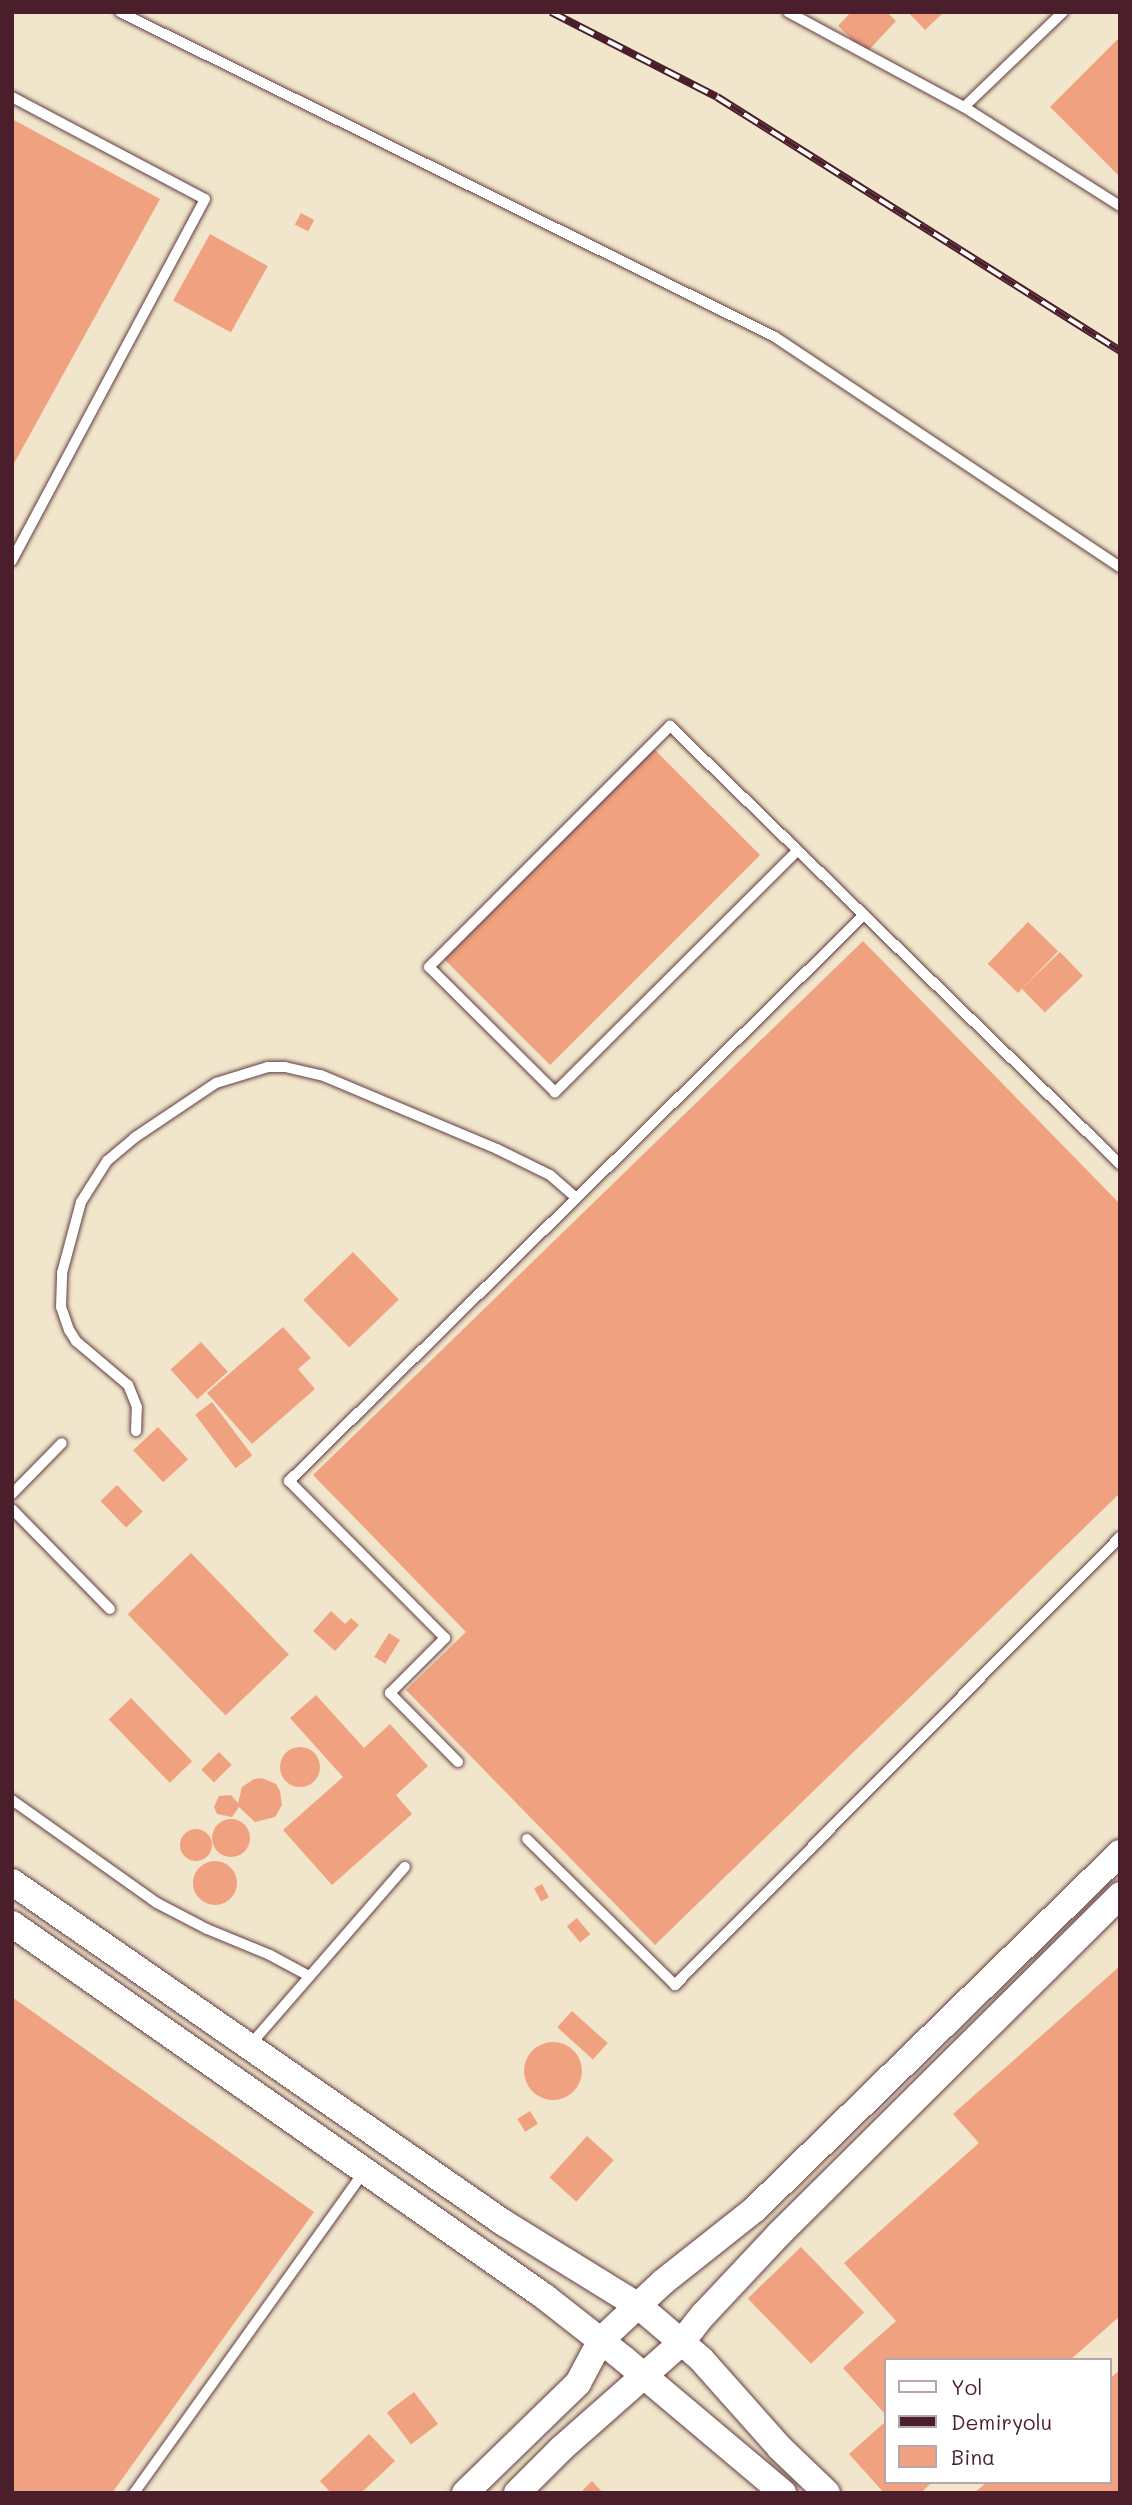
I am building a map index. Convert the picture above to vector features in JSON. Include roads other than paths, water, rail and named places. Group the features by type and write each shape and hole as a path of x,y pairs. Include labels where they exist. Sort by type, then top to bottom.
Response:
{"street":[{"path":"465,2493 578,2383 601,2340 663,2283 755,2210 1120,1853"},
{"path":"12,1882 504,2223 640,2306 701,2359 780,2448 827,2493"},
{"path":"517,2493 681,2343 704,2314 779,2234 1120,1895"},
{"path":"12,1924 365,2170 601,2340 783,2493"},
{"path":"228,2077 250,2045"}],"lane":[{"path":"120,12 775,337 1120,567"},
{"path":"788,12 964,107 1120,206"},
{"path":"964,107 1063,12"},
{"path":"12,97 205,199 12,561"},
{"path":"797,851 555,1092 429,967 670,726 1120,1164"},
{"path":"458,1762 390,1693 445,1638 289,1480 863,916"},
{"path":"136,1431 137,1407 128,1385 76,1341 69,1331 61,1307 62,1273 81,1202 107,1161 134,1138 216,1083 268,1067 285,1066 321,1075 497,1149 550,1175 576,1198"},
{"path":"12,1494 62,1443"},
{"path":"12,1509 110,1609"},
{"path":"527,1839 675,1985 1120,1537"},
{"path":"12,1800 157,1903 309,1976"},
{"path":"250,2045 405,1867"},
{"path":"134,2493 365,2170"}],"railway":[{"path":"551,12 717,97 1120,351"}]}
